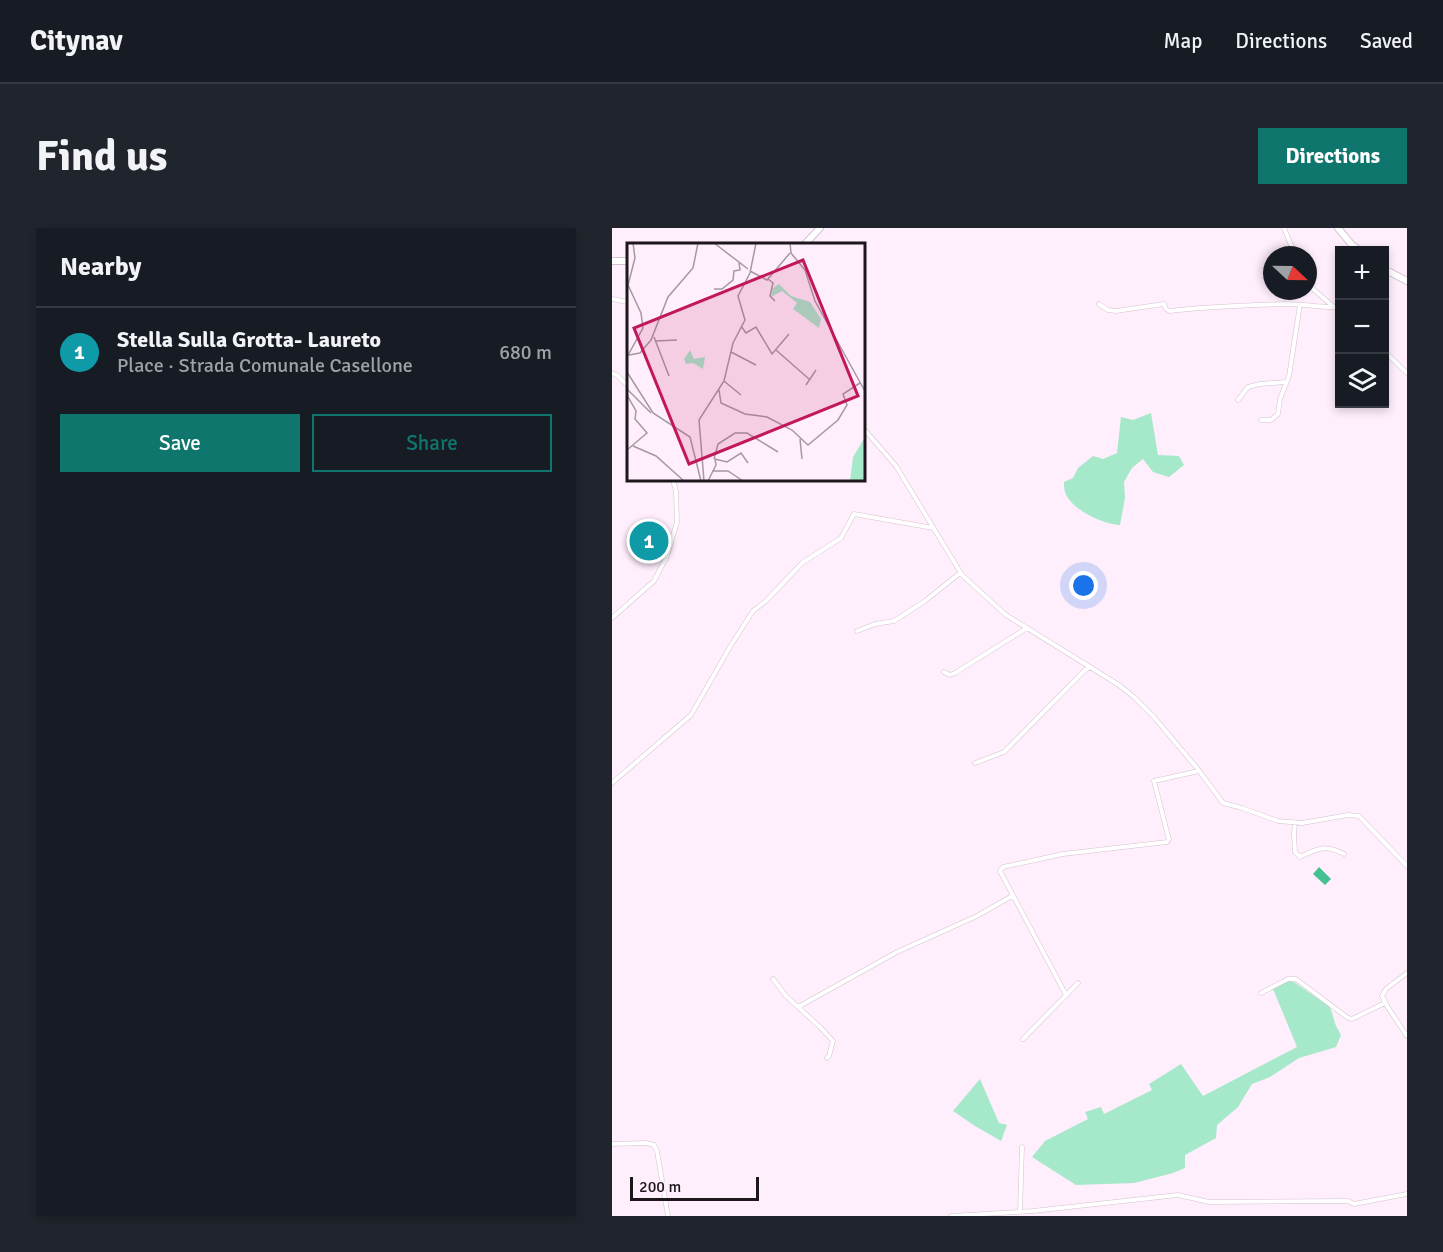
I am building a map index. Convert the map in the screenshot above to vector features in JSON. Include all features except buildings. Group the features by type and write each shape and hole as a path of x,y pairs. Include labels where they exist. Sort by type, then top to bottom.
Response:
{"main road":[{"path":"806,243 820,228"},
{"path":"1338,228 1353,246"},
{"path":"1389,272 1407,281"}],"street":[{"path":"1284,228 1291,246"},
{"path":"1317,293 1333,307"},
{"path":"612,299 627,302"},
{"path":"1099,304 1108,310 1164,304 1170,311 1210,307 1300,305 1333,307"},
{"path":"1261,420 1271,420 1278,414 1280,399 1289,376 1300,305"},
{"path":"1387,354 1407,373"},
{"path":"612,373 627,385"},
{"path":"1238,400 1248,387 1286,382"},
{"path":"866,431 896,466 960,573 1006,615 1119,685 1134,697 1153,716 1223,803 1278,821 1295,823 1348,815 1359,816 1407,866"},
{"path":"612,618 654,581 667,556 677,522 674,482"},
{"path":"612,783 691,715 753,611 766,601 802,563 841,538 854,514 933,528"},
{"path":"857,631 875,624 894,621 925,602 960,573"},
{"path":"944,672 950,675 1028,628"},
{"path":"975,763 1004,752 1090,667"},
{"path":"1066,995 1000,871 1004,867 1063,854 1167,842 1168,836 1154,781 1199,771"},
{"path":"1295,823 1295,852 1300,857 1321,847 1333,848 1344,854"},
{"path":"798,1007 897,952 977,916 1012,896"},
{"path":"1407,973 1386,989 1382,996 1407,1036"},
{"path":"774,979 786,996 820,1026 833,1041 827,1058"},
{"path":"1261,993 1288,979 1296,979 1352,1019 1385,1003"},
{"path":"1023,1039 1078,983"},
{"path":"612,1144 646,1143 654,1145 668,1216"},
{"path":"1020,1212 1022,1147"},
{"path":"951,1216 1020,1212 1178,1195 1209,1202 1348,1201 1354,1204 1407,1194"}],"shaded area":[{"path":"1151,413 1158,455 1179,456 1184,465 1169,477 1153,472 1143,459 1132,468 1124,482 1125,498 1120,525 1097,519 1074,505 1068,499 1064,482 1073,478 1078,468 1093,456 1103,459 1117,453 1121,417 1133,420"},
{"path":"1319,867 1331,879 1325,885 1313,874"},
{"path":"1287,981 1294,982 1330,1007 1341,1035 1336,1047 1299,1058 1270,1077 1252,1084 1238,1107 1217,1125 1216,1138 1185,1155 1185,1168 1134,1183 1076,1185 1032,1157 1045,1141 1088,1119 1085,1112 1101,1107 1104,1114 1152,1090 1149,1084 1181,1064 1203,1096 1297,1047 1273,989"},
{"path":"980,1079 999,1123 1007,1125 1001,1141 953,1111"}],"place":[{"name":"Stella Sulla Grotta- Laureto","path":"649,541"}]}
